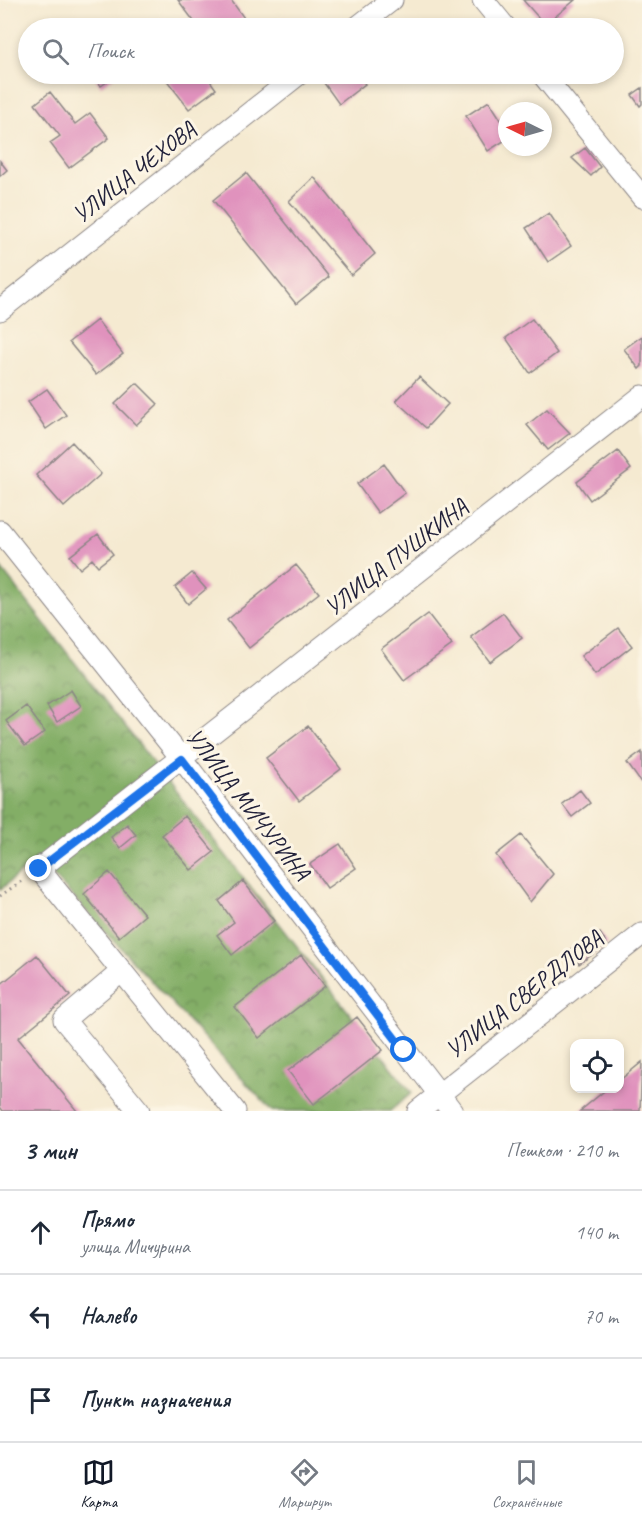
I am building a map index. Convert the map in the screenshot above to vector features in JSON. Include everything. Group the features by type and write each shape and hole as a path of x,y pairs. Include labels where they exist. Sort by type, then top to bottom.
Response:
{"street":[{"path":"369,18 392,0"},
{"path":"483,0 498,18"},
{"name":"УЛИЦА ЧЕХОВА","path":"0,310 286,84"},
{"path":"550,84 642,197"},
{"name":"УЛИЦА ПУШКИНА","path":"39,869 642,396"},
{"name":"УЛИЦА МИЧУРИНА","path":"0,531 182,759 445,1103"},
{"path":"39,869 235,1111"},
{"name":"УЛИЦА СВЕРДЛОВА","path":"418,1111 445,1103 642,934"},
{"path":"122,971 64,1020 140,1111"}],"path":[{"path":"0,896 39,869"}],"green space":[{"path":"0,567 412,1093 390,1111 272,1111 37,858 0,890"}],"building":[{"path":"178,0 231,0 244,18 192,18"},
{"path":"523,0 575,0 553,18 539,18"},
{"path":"170,84 212,84 216,89 189,109"},
{"path":"325,84 365,84 339,104"},
{"path":"642,88 642,104 640,106 632,95"},
{"path":"50,92 75,124 90,113 109,138 69,168 50,143 60,136 35,104"},
{"path":"489,101 498,115 498,145 488,151 466,116"},
{"path":"585,148 600,167 591,176 572,158"},
{"path":"0,161 7,170 0,176"},
{"path":"246,173 329,277 296,304 213,200"},
{"path":"314,177 375,254 351,275 289,201"},
{"path":"549,213 571,246 548,262 526,228"},
{"path":"532,319 557,353 530,373 506,338"},
{"path":"97,320 123,354 96,375 69,342"},
{"path":"642,336 642,366 639,369 624,349"},
{"path":"419,377 448,404 426,428 396,401"},
{"path":"137,383 158,404 136,425 115,404"},
{"path":"47,389 66,415 46,429 28,402"},
{"path":"547,409 570,433 548,450 527,425"},
{"path":"72,442 101,474 64,507 36,475"},
{"path":"618,451 631,469 590,500 577,482"},
{"path":"384,464 405,493 378,513 357,484"},
{"path":"98,534 113,554 98,566 92,559 80,569 70,556"},
{"path":"296,565 319,593 249,648 227,620"},
{"path":"192,573 206,589 188,604 175,587"},
{"path":"503,613 522,638 490,662 471,637"},
{"path":"428,614 452,645 404,680 381,649"},
{"path":"618,628 632,646 595,675 581,656"},
{"path":"71,690 81,706 57,722 47,706"},
{"path":"26,706 45,732 25,746 6,721"},
{"path":"308,726 341,769 299,801 266,758"},
{"path":"642,752 642,784 627,763"},
{"path":"580,790 590,803 572,817 562,804"},
{"path":"185,816 214,852 191,870 162,835"},
{"path":"127,824 136,835 120,848 111,837"},
{"path":"521,835 553,874 530,902 496,855"},
{"path":"340,844 356,868 327,888 310,864"},
{"path":"109,872 145,915 119,937 84,894"},
{"path":"243,881 274,921 232,955 217,935 234,922 219,901"},
{"path":"600,933 607,944 579,964 569,950"},
{"path":"37,955 70,996 18,1038 77,1111 3,1111 0,1107 0,985"},
{"path":"301,955 325,986 259,1038 235,1007"},
{"path":"357,1017 383,1050 314,1104 288,1071"},
{"path":"642,1062 640,1111 580,1111 602,1093 624,1093 624,1077"}],"route":[{"path":"39,869 182,759 404,1050"}]}
